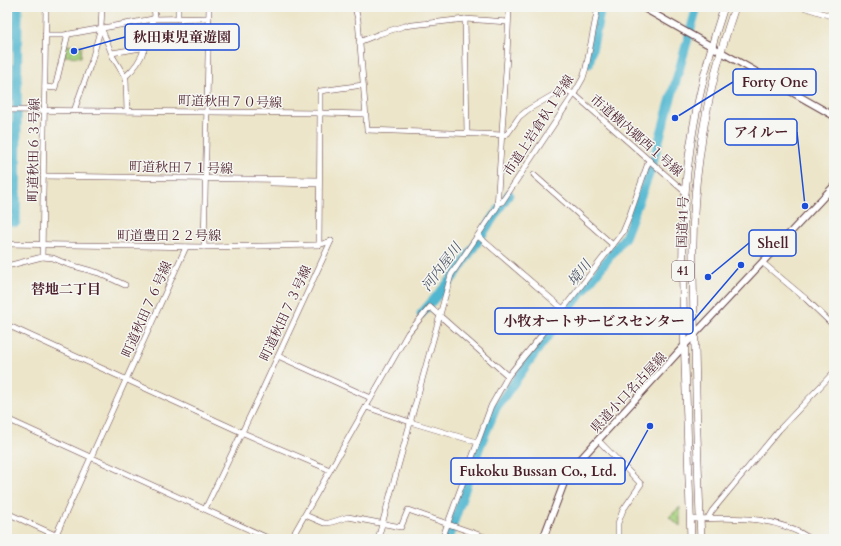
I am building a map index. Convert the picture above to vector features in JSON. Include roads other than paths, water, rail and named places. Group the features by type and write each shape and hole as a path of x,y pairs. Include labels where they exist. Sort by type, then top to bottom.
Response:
{"highway":[{"name":"国道41号","path":"691,539 684,346 683,241 686,192 696,117 712,46 724,7"},
{"name":"国道41号","path":"701,539 694,335 693,246 696,189 704,122 721,51 735,7"}],"main road":[{"path":"642,7 834,116"},
{"name":"県道小口名古屋線","path":"543,539 564,483 570,472 694,335 834,186"}],"street":[{"name":"町道秋田６３号線","path":"42,257 46,7"},
{"path":"74,111 91,63 101,28 102,7"},
{"path":"125,77 140,62 150,22 155,16 154,7"},
{"path":"178,7 178,19"},
{"path":"204,247 209,7"},
{"path":"355,7 367,130 502,135 508,133 519,117 529,109 560,91 568,91 574,94"},
{"path":"378,539 451,275 496,209 498,203 509,7"},
{"name":"市道上岩倉杁１号線","path":"498,203 502,202 574,94 583,78 598,7"},
{"path":"803,7 834,17"},
{"path":"45,35 68,34 153,19 178,19 185,17 209,18"},
{"path":"359,42 404,26 465,19 508,22"},
{"path":"465,19 467,133"},
{"path":"101,28 126,79 127,111"},
{"path":"45,87 56,88 68,34"},
{"path":"112,53 141,48 144,50"},
{"path":"319,245 320,90 363,85"},
{"name":"市道横内郷西１号線","path":"574,94 686,192"},
{"name":"町道秋田７０号線","path":"7,110 365,114"},
{"path":"442,539 491,406 508,376 623,232 649,160"},
{"path":"534,175 613,245"},
{"name":"町道秋田７１号線","path":"43,178 319,182"},
{"path":"478,236 563,309"},
{"name":"町道豊田２２号線","path":"7,244 204,247 319,245 331,242"},
{"name":"町道秋田７３号線","path":"205,509 331,242"},
{"name":"町道秋田７６号線","path":"55,537 186,247"},
{"path":"7,266 42,257 53,258 99,273 125,285"},
{"path":"763,263 834,326"},
{"path":"291,539 410,330 430,307 508,376"},
{"path":"7,325 241,432 330,470"},
{"path":"278,356 372,398"},
{"path":"708,518 712,511 779,430 834,372"},
{"path":"366,407 477,442"},
{"path":"7,419 270,539"},
{"path":"598,440 641,484 623,510 618,523 618,539"},
{"path":"305,515 324,523 329,523 348,517 383,522 401,527 408,510 491,539"},
{"path":"7,513 55,537 64,539"},
{"path":"690,519 742,518 763,520 782,525 811,539"}],"waterway":[{"path":"7,221 16,222 18,7"},
{"name":"河内屋川","path":"589,64 601,7"},
{"name":"境川","path":"448,539 480,446 496,408 541,345 625,237 650,172 697,7"},
{"name":"河内屋川","path":"421,314 456,274 509,194"}],"place":[{"name":"秋田東児童遊園","path":"74,51"},
{"name":"Forty One","path":"675,118"},
{"name":"アイルー","path":"805,206"},
{"name":"小牧オートサービスセンター","path":"741,265"},
{"name":"Shell","path":"708,277"},
{"name":"Fukoku Bussan Co., Ltd.","path":"650,426"}],"district":[{"name":"替地二丁目","path":"66,289"}]}
